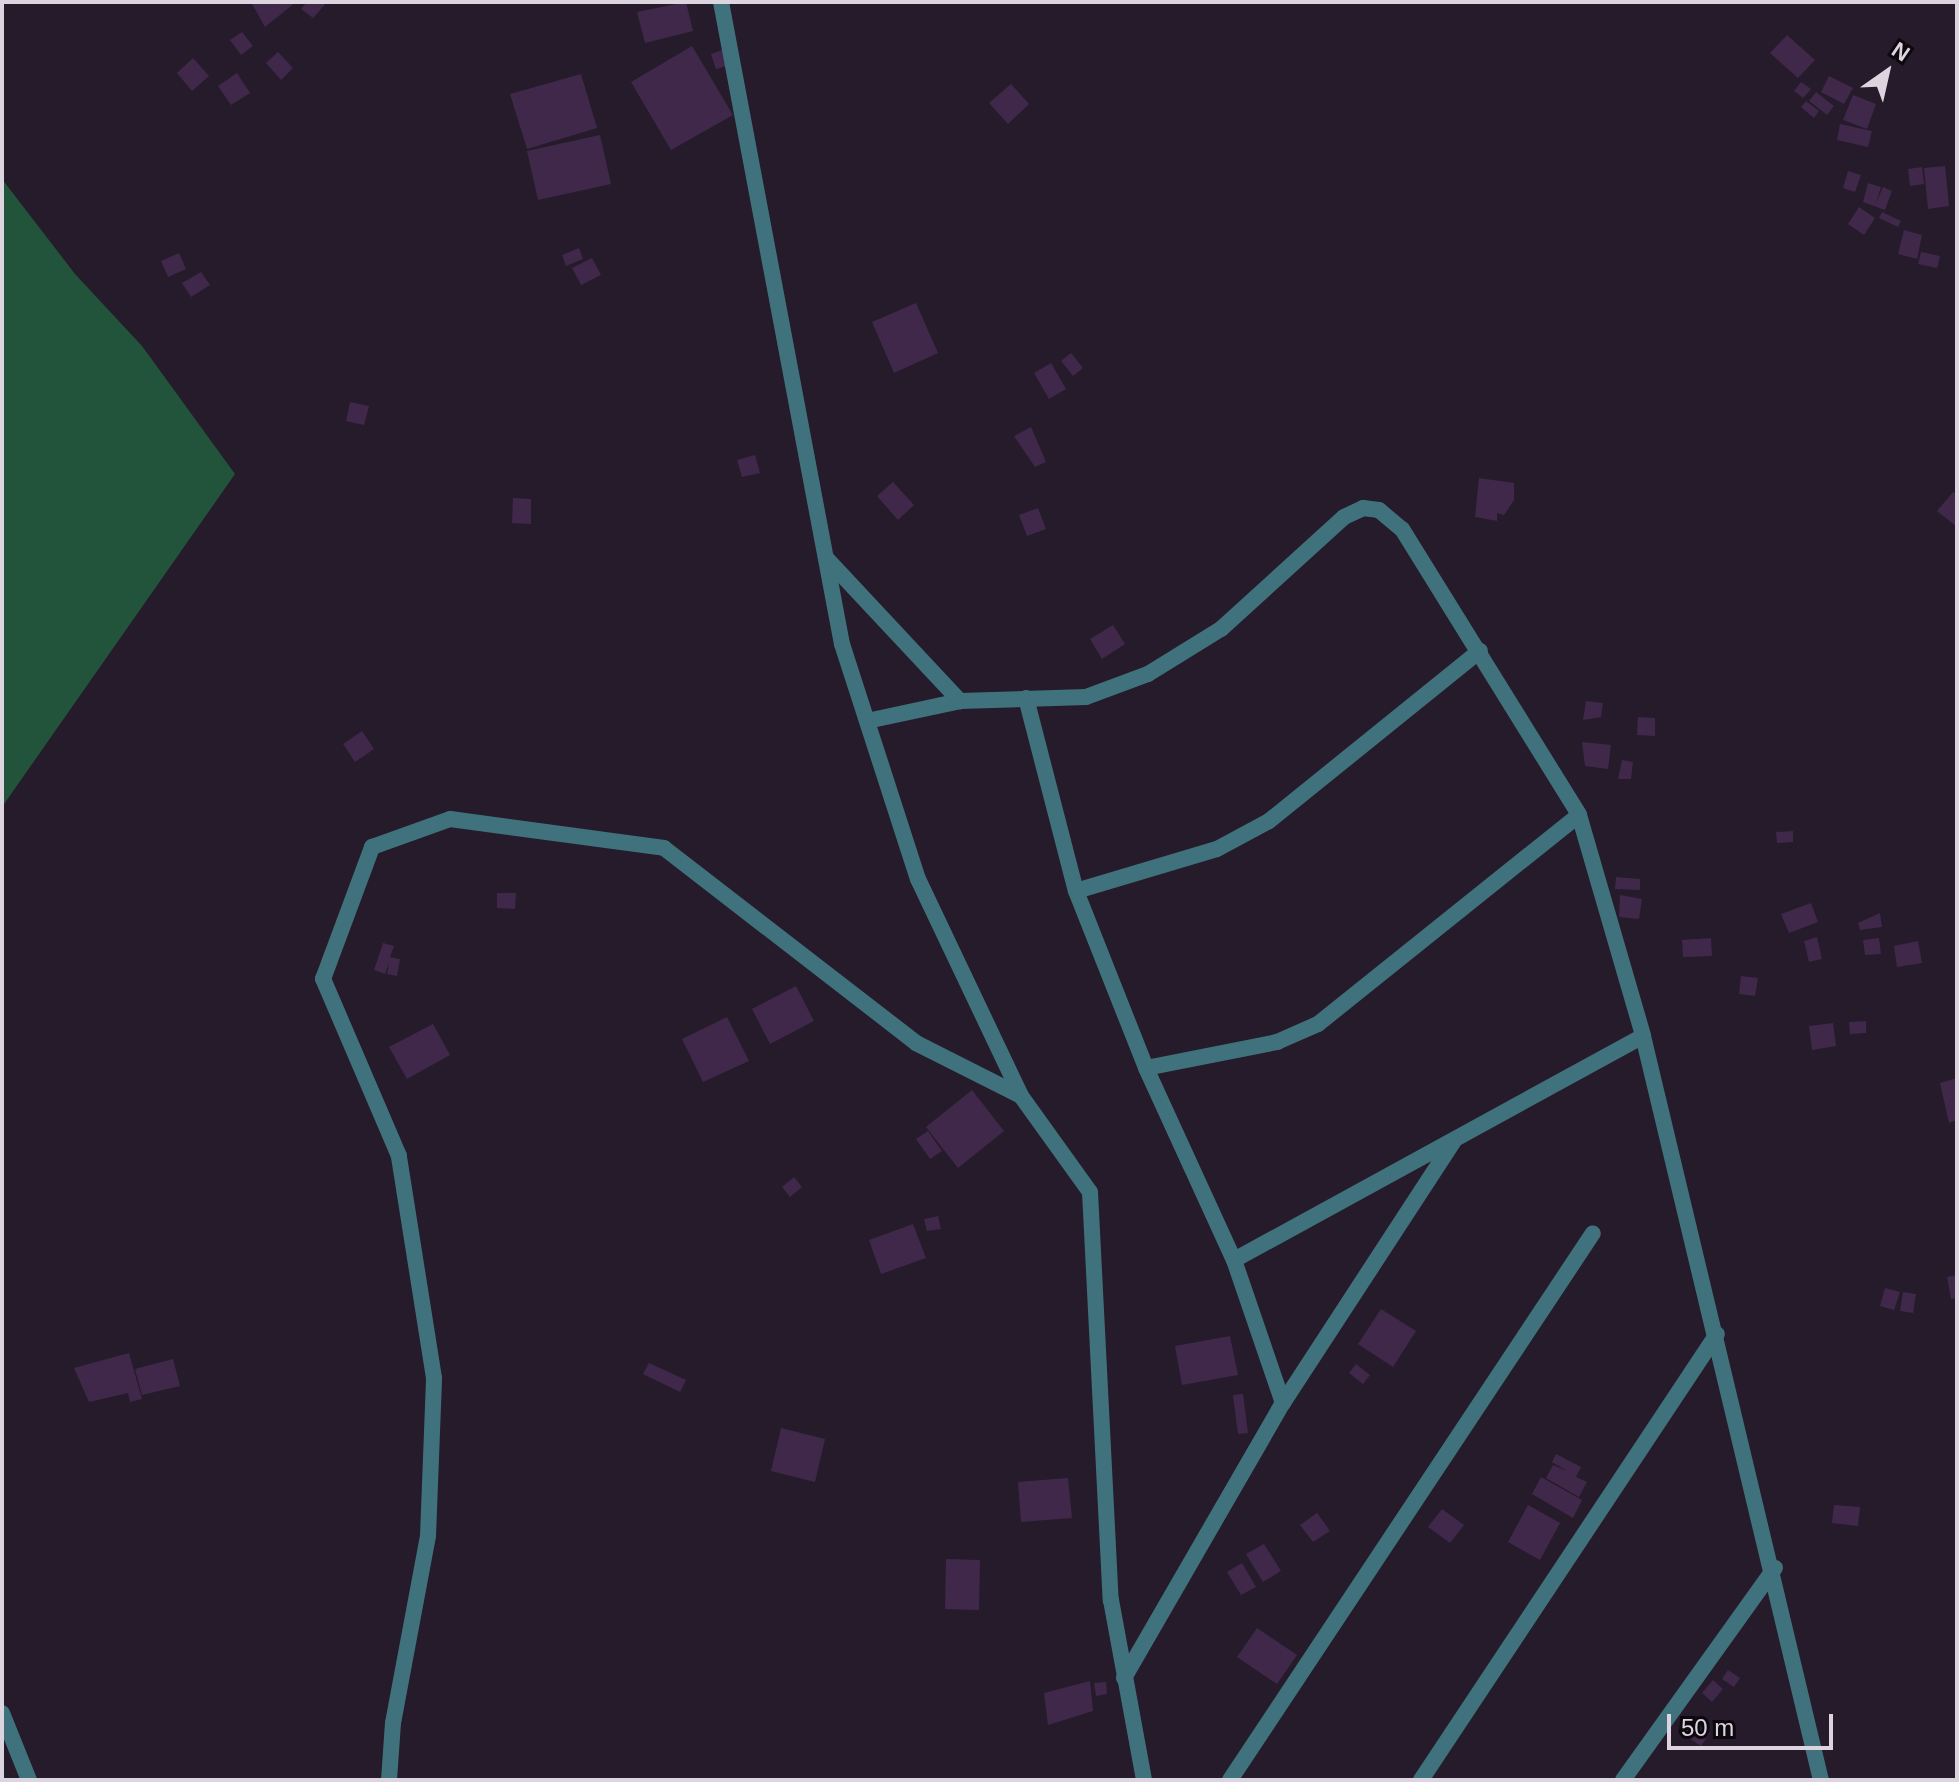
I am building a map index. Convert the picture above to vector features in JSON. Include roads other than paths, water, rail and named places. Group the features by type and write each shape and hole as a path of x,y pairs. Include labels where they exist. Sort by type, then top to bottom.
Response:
{"street":[{"path":"721,2 842,644 918,879 1021,1096 1090,1192 1111,1600 1144,1780"},
{"path":"867,721 960,701 1086,697 1148,674 1221,629 1344,517 1363,508 1379,510 1402,529 1579,815 1643,1036 1775,1568 1821,1780"},
{"path":"826,557 960,701"},
{"path":"1076,891 1217,849 1269,821 1480,651"},
{"path":"1026,698 1076,891 1146,1068 1234,1260 1283,1403"},
{"path":"1146,1068 1277,1042 1318,1024 1579,815"},
{"path":"389,1780 393,1723 428,1536 434,1378 399,1156 323,979 372,847 450,819 664,848 916,1043 1021,1096"},
{"path":"1234,1260 1643,1036"},
{"path":"1124,1678 1283,1403 1454,1141"},
{"path":"1230,1780 1593,1233"},
{"path":"1421,1780 1717,1334"},
{"path":"1623,1780 1775,1568"},
{"path":"2,1713 29,1780"}]}
